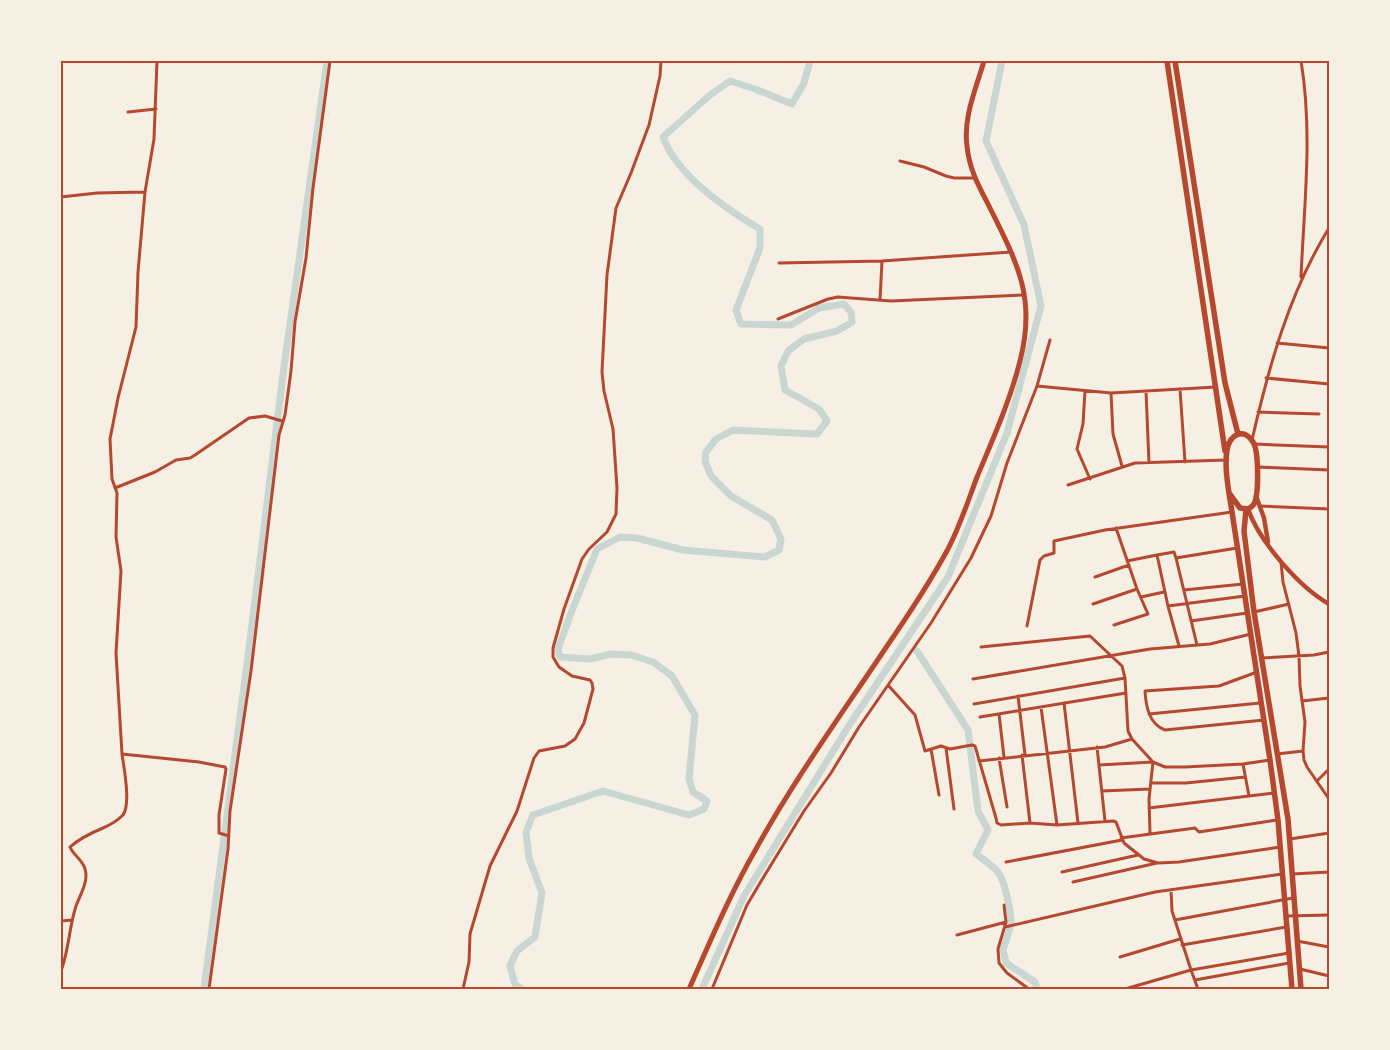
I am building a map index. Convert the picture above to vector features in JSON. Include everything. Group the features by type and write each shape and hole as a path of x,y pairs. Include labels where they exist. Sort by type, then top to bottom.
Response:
{"main road":[{"path":"689,989 756,848 813,757 912,608 948,549 959,527 995,436 1020,363 1025,340 1027,314 1022,280 1011,252 975,178 968,158 966,131 970,107 984,61"},
{"path":"1167,61 1217,387 1229,493 1243,584 1262,658 1290,839 1301,989"},
{"path":"1174,61 1225,382 1238,434"},
{"path":"1226,459 1230,439 1238,434 1246,435 1253,442 1257,467 1254,505 1247,509 1237,506 1229,493"},
{"path":"1247,509 1245,539 1251,634 1265,720 1278,820 1292,989"},
{"path":"1266,728 1273,728"}],"street":[{"path":"61,971 69,943 72,920 86,875 82,862 70,847 82,837 106,827 122,815 126,808 116,653 122,571 116,537 116,493 112,479 110,439 136,327 138,272 145,192 153,150 157,61"},
{"path":"209,989 237,761 251,671 281,421 291,371 295,322 306,258 313,188 330,61"},
{"path":"464,989 470,934 490,866 517,811 534,758 539,751 565,746 575,739 584,723 593,689 590,680 572,676 559,667 553,657 552,648 582,559 589,549 607,532 616,514 617,488 613,435 602,372 607,275 616,208 649,125 661,61"},
{"path":"1301,61 1306,153 1301,280"},
{"path":"128,112 156,109"},
{"path":"900,160 954,178 975,178"},
{"path":"61,197 96,193 145,192"},
{"path":"1329,228 1301,280 1277,343 1266,378 1253,442 1329,447"},
{"path":"779,263 882,261 1011,252"},
{"path":"880,300 882,261"},
{"path":"778,319 828,299 838,297 880,300 940,300 1024,295"},
{"path":"712,989 749,901 804,810 831,773 859,727 931,623 971,558 987,525 1007,463 1037,386 1050,340"},
{"path":"1277,343 1329,348"},
{"path":"1266,378 1329,384"},
{"path":"1037,386 1111,392 1217,387"},
{"path":"1180,389 1185,462"},
{"path":"1085,391 1083,424 1077,449 1090,479"},
{"path":"1146,391 1149,463"},
{"path":"1111,392 1113,434 1122,466"},
{"path":"1258,412 1319,414"},
{"path":"115,488 155,472 176,460 190,458 249,418 256,416 281,421"},
{"path":"1068,485 1135,463 1226,459"},
{"path":"1257,467 1329,470"},
{"path":"1256,495 1268,543"},
{"path":"1260,506 1329,509"},
{"path":"1247,509 1256,528 1280,560 1296,578 1329,604"},
{"path":"1027,626 1040,560 1044,556 1054,553 1053,542 1116,528 1232,512"},
{"path":"1114,624 1148,614 1137,589 1116,528"},
{"path":"1176,558 1238,548"},
{"path":"1127,561 1174,552 1197,645"},
{"path":"1157,555 1164,592 1179,646"},
{"path":"1280,560 1299,656 1305,722 1303,752 1307,768 1329,799"},
{"path":"1095,578 1129,566"},
{"path":"1184,590 1243,584"},
{"path":"1093,604 1137,589"},
{"path":"1141,598 1164,592"},
{"path":"1168,606 1186,602 1245,596"},
{"path":"1191,621 1289,604"},
{"path":"973,679 1112,656 1219,642 1251,634"},
{"path":"981,647 1090,636 1122,666 1125,678 1127,726 1132,739 1153,762 1165,767 1243,764 1270,760"},
{"path":"1262,658 1329,652"},
{"path":"1257,672 1219,686 1145,691 1146,707 1154,724 1165,730 1265,720"},
{"path":"974,704 1125,678"},
{"path":"888,685 915,715 924,750 941,746 950,749 970,745 975,748 997,823 1000,825 1057,825 1113,821 1116,822 1121,839 1138,855 1158,863"},
{"path":"980,718 1126,693"},
{"path":"1018,696 1030,824"},
{"path":"1302,701 1329,698"},
{"path":"1064,703 1078,823"},
{"path":"1149,714 1262,703"},
{"path":"1041,707 1057,825"},
{"path":"999,714 1004,757"},
{"path":"979,761 1118,744 1132,739"},
{"path":"946,747 954,809"},
{"path":"1097,747 1105,821"},
{"path":"931,749 939,795"},
{"path":"1277,754 1303,752"},
{"path":"122,754 199,762 225,767 224,788 219,815 219,833 228,836"},
{"path":"999,758 1007,807"},
{"path":"1099,765 1153,762"},
{"path":"1150,833 1150,789 1153,762"},
{"path":"1243,764 1248,796"},
{"path":"1317,781 1329,769"},
{"path":"1151,783 1186,783 1246,777"},
{"path":"1102,792 1150,789"},
{"path":"1150,808 1274,793"},
{"path":"1006,862 1150,833 1195,828 1199,832 1278,820"},
{"path":"1290,839 1329,833"},
{"path":"1073,882 1158,863 1179,862 1280,847"},
{"path":"1062,872 1138,855"},
{"path":"1292,874 1329,872"},
{"path":"1005,927 1154,892 1282,874"},
{"path":"1171,890 1171,903 1180,939 1198,989"},
{"path":"1175,920 1294,898"},
{"path":"1004,905 1006,922 998,949 999,963 1008,974 1029,989"},
{"path":"1286,916 1329,915"},
{"path":"61,920 72,920"},
{"path":"957,935 1006,922"},
{"path":"1182,945 1287,926"},
{"path":"1120,956 1180,939"},
{"path":"1297,941 1329,947"},
{"path":"1124,989 1191,970 1289,953"},
{"path":"1195,980 1290,963"},
{"path":"1299,968 1329,976"}],"waterway":[{"path":"204,989 284,367 327,61"},
{"path":"522,989 515,984 510,966 517,951 535,937 542,893 529,858 526,832 533,815 603,791 689,815 704,809 707,801 693,792 689,779 695,715 672,676 653,662 631,655 611,654 590,659 560,657 558,649 597,549 620,537 637,538 683,550 765,557 779,550 781,539 772,520 731,496 711,476 705,461 706,452 716,439 733,430 817,434 827,421 819,409 785,390 781,366 788,351 804,339 837,331 852,322 851,312 844,304 819,308 791,325 741,324 736,310 760,248 760,229 732,212 691,178 679,165 663,137 710,95 730,81 792,104 804,83 810,61"},
{"path":"702,989 744,896 848,727 948,577 1007,433 1041,306 1024,225 986,141 1002,61"},
{"path":"917,651 968,730 978,811 988,830 976,854 1001,876 1011,923"},
{"path":"1010,928 1003,950 1006,963 1035,982 1037,989"}]}
